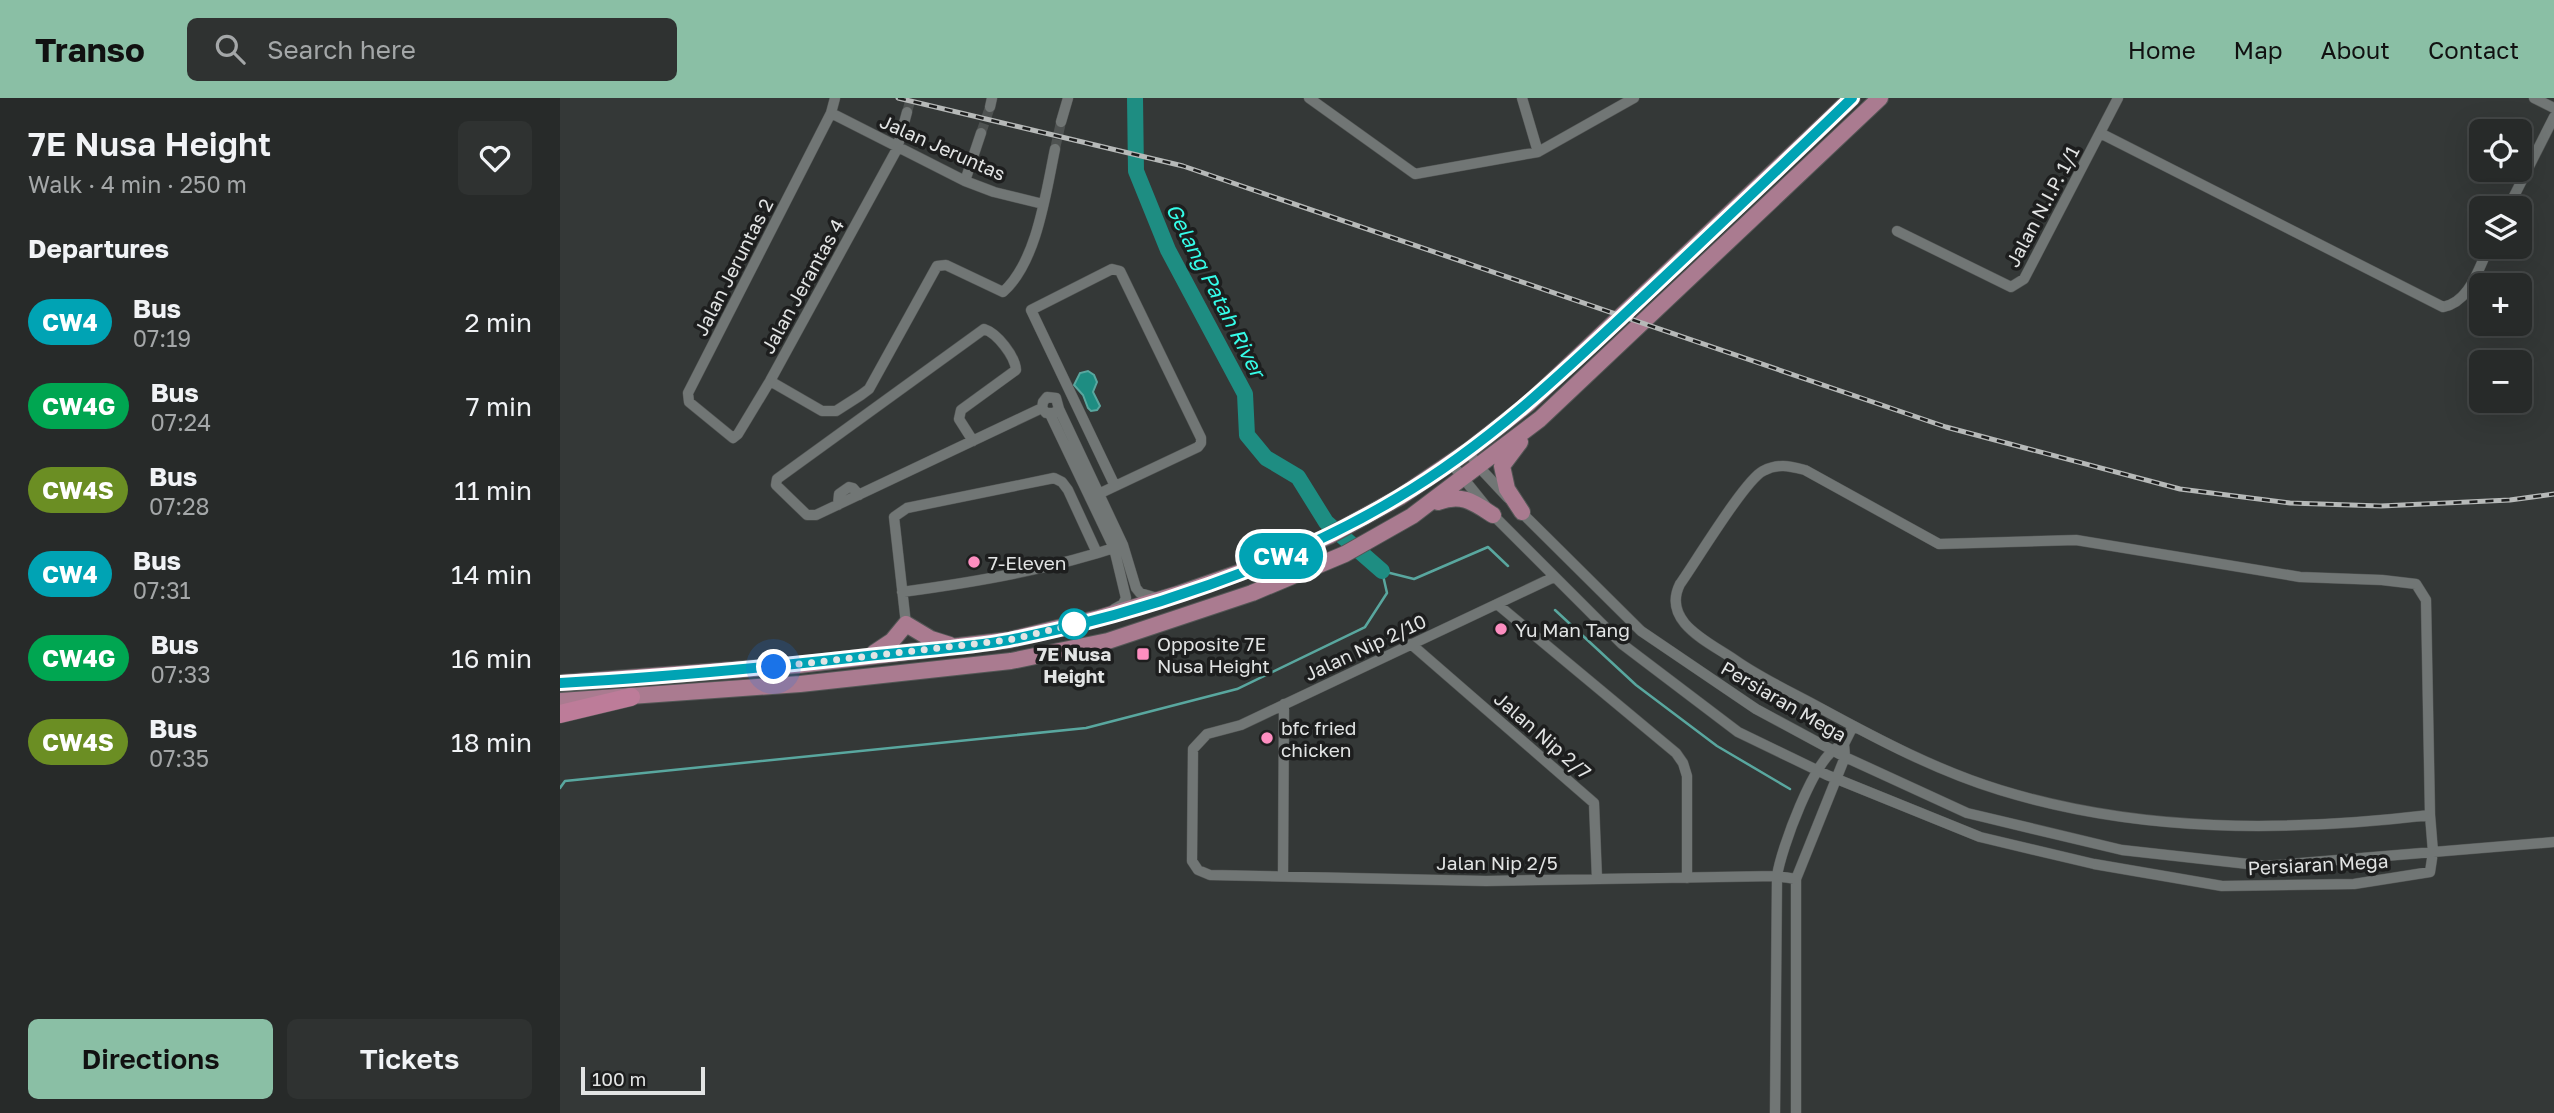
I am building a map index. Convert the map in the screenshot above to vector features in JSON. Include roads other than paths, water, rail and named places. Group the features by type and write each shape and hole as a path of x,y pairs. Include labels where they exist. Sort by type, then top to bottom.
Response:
{"highway":[{"path":"560,714 631,697"}],"main road":[{"path":"565,682 799,665 1009,640 1162,599 1258,566 1336,533 1400,497 1451,463 1528,404 1852,98"},
{"path":"1412,516 1540,419 1880,98"},
{"path":"1522,512 1507,489 1503,466 1540,419"},
{"path":"560,701 922,673 1011,662 1108,641 1252,593 1345,554 1412,516 1453,497 1473,501 1493,515"},
{"path":"869,656 892,641 906,624 931,639 956,647"}],"street":[{"path":"1061,122 1068,98"},
{"path":"1309,98 1415,174 1538,152 1633,98"},
{"path":"1521,98 1538,152"},
{"name":"Jalan N.I.P. 1/1","path":"1897,231 2011,287 2018,284 2024,279 2118,98"},
{"path":"2534,98 2554,108"},
{"name":"Jalan Jeruntas 2","path":"733,438 690,402 688,393 831,113 835,99"},
{"name":"Jalan Jerantas 4","path":"733,438 770,382 897,149 907,112"},
{"name":"Jalan Jeruntas","path":"831,113 897,149 965,181 994,192 1043,204"},
{"path":"2514,196 2554,117"},
{"path":"965,181 981,132"},
{"path":"2100,133 2443,307 2455,305 2465,296 2483,259"},
{"path":"770,382 822,411 836,411 869,388 937,266 946,265 1003,292 1012,284 1040,226 1055,149"},
{"path":"1094,496 1115,486 1201,443 1120,271 1112,269 1031,310 1115,486"},
{"path":"973,440 959,419 961,410 1013,374 1016,366 993,333 984,329 778,479 776,485 807,515 816,515 838,505 839,494 849,487 859,495 973,440 1050,410 1094,496 1136,588 1150,598 1162,599"},
{"name":"Persiaran Mega","path":"1451,463 1493,515 1622,644 1738,732 1834,778 1980,837 2094,864 2222,886 2354,884 2430,872 2433,852 2266,866 2122,850 1967,813 1845,757 1756,709 1641,631 1522,512 1479,467 1468,451"},
{"path":"2430,816 2368,822 2237,827 2155,822 2029,798 1997,789 1931,764 1853,726 1743,665 1692,630 1676,611 1674,602 1680,584 1753,479 1775,466 1787,465 1805,470 1939,544 2076,540 2300,577 2416,584 2426,600 2433,852 2554,842"},
{"path":"906,624 894,517 907,508 1054,478 1062,482 1068,490 1097,553"},
{"path":"902,593 968,583 1118,546"},
{"path":"1099,618 1123,604 1126,598 1118,546"},
{"name":"Jalan Nip 2/10","path":"1198,870 1192,861 1193,750 1207,734 1241,725 1555,576"},
{"path":"1497,604 1683,762 1687,776 1687,878"},
{"name":"Jalan Nip 2/7","path":"1411,644 1594,803 1597,879"},
{"path":"1283,876 1284,704"},
{"path":"1796,1113 1796,879 1834,778 1845,757 1844,744 1853,726"},
{"path":"1776,1113 1777,876 1780,855 1817,770 1832,750 1844,744"},
{"name":"Jalan Nip 2/5","path":"1198,870 1210,875 1486,881 1777,876 1796,879"}],"water":[{"path":"1088,371 1094,375 1097,382 1093,392 1100,406 1091,411 1074,385 1080,373"}],"waterway":[{"name":"Gelang Patah River","path":"1135,98 1136,171 1168,250 1245,394 1247,435 1266,458 1298,477 1326,522 1382,571"},
{"path":"560,788 565,781 1086,728 1237,689 1365,627 1387,593 1382,571 1414,579 1488,547 1508,566"},
{"path":"1555,610 1636,685 1717,746 1790,789"}],"tunnel":[{"path":"907,112 911,98"},
{"path":"981,133 990,107"},
{"path":"1055,149 1061,122"}],"railway":[{"path":"898,98 1183,166 1946,427 2180,489 2290,503 2381,506 2510,500 2554,494"}],"place":[{"name":"7-Eleven","path":"974,562"},
{"name":"7E Nusa Height","path":"1074,624"},
{"name":"Yu Man Tang","path":"1501,629"},
{"name":"Opposite 7E Nusa Height","path":"1143,654"},
{"name":"bfc fried chicken","path":"1267,738"}]}
